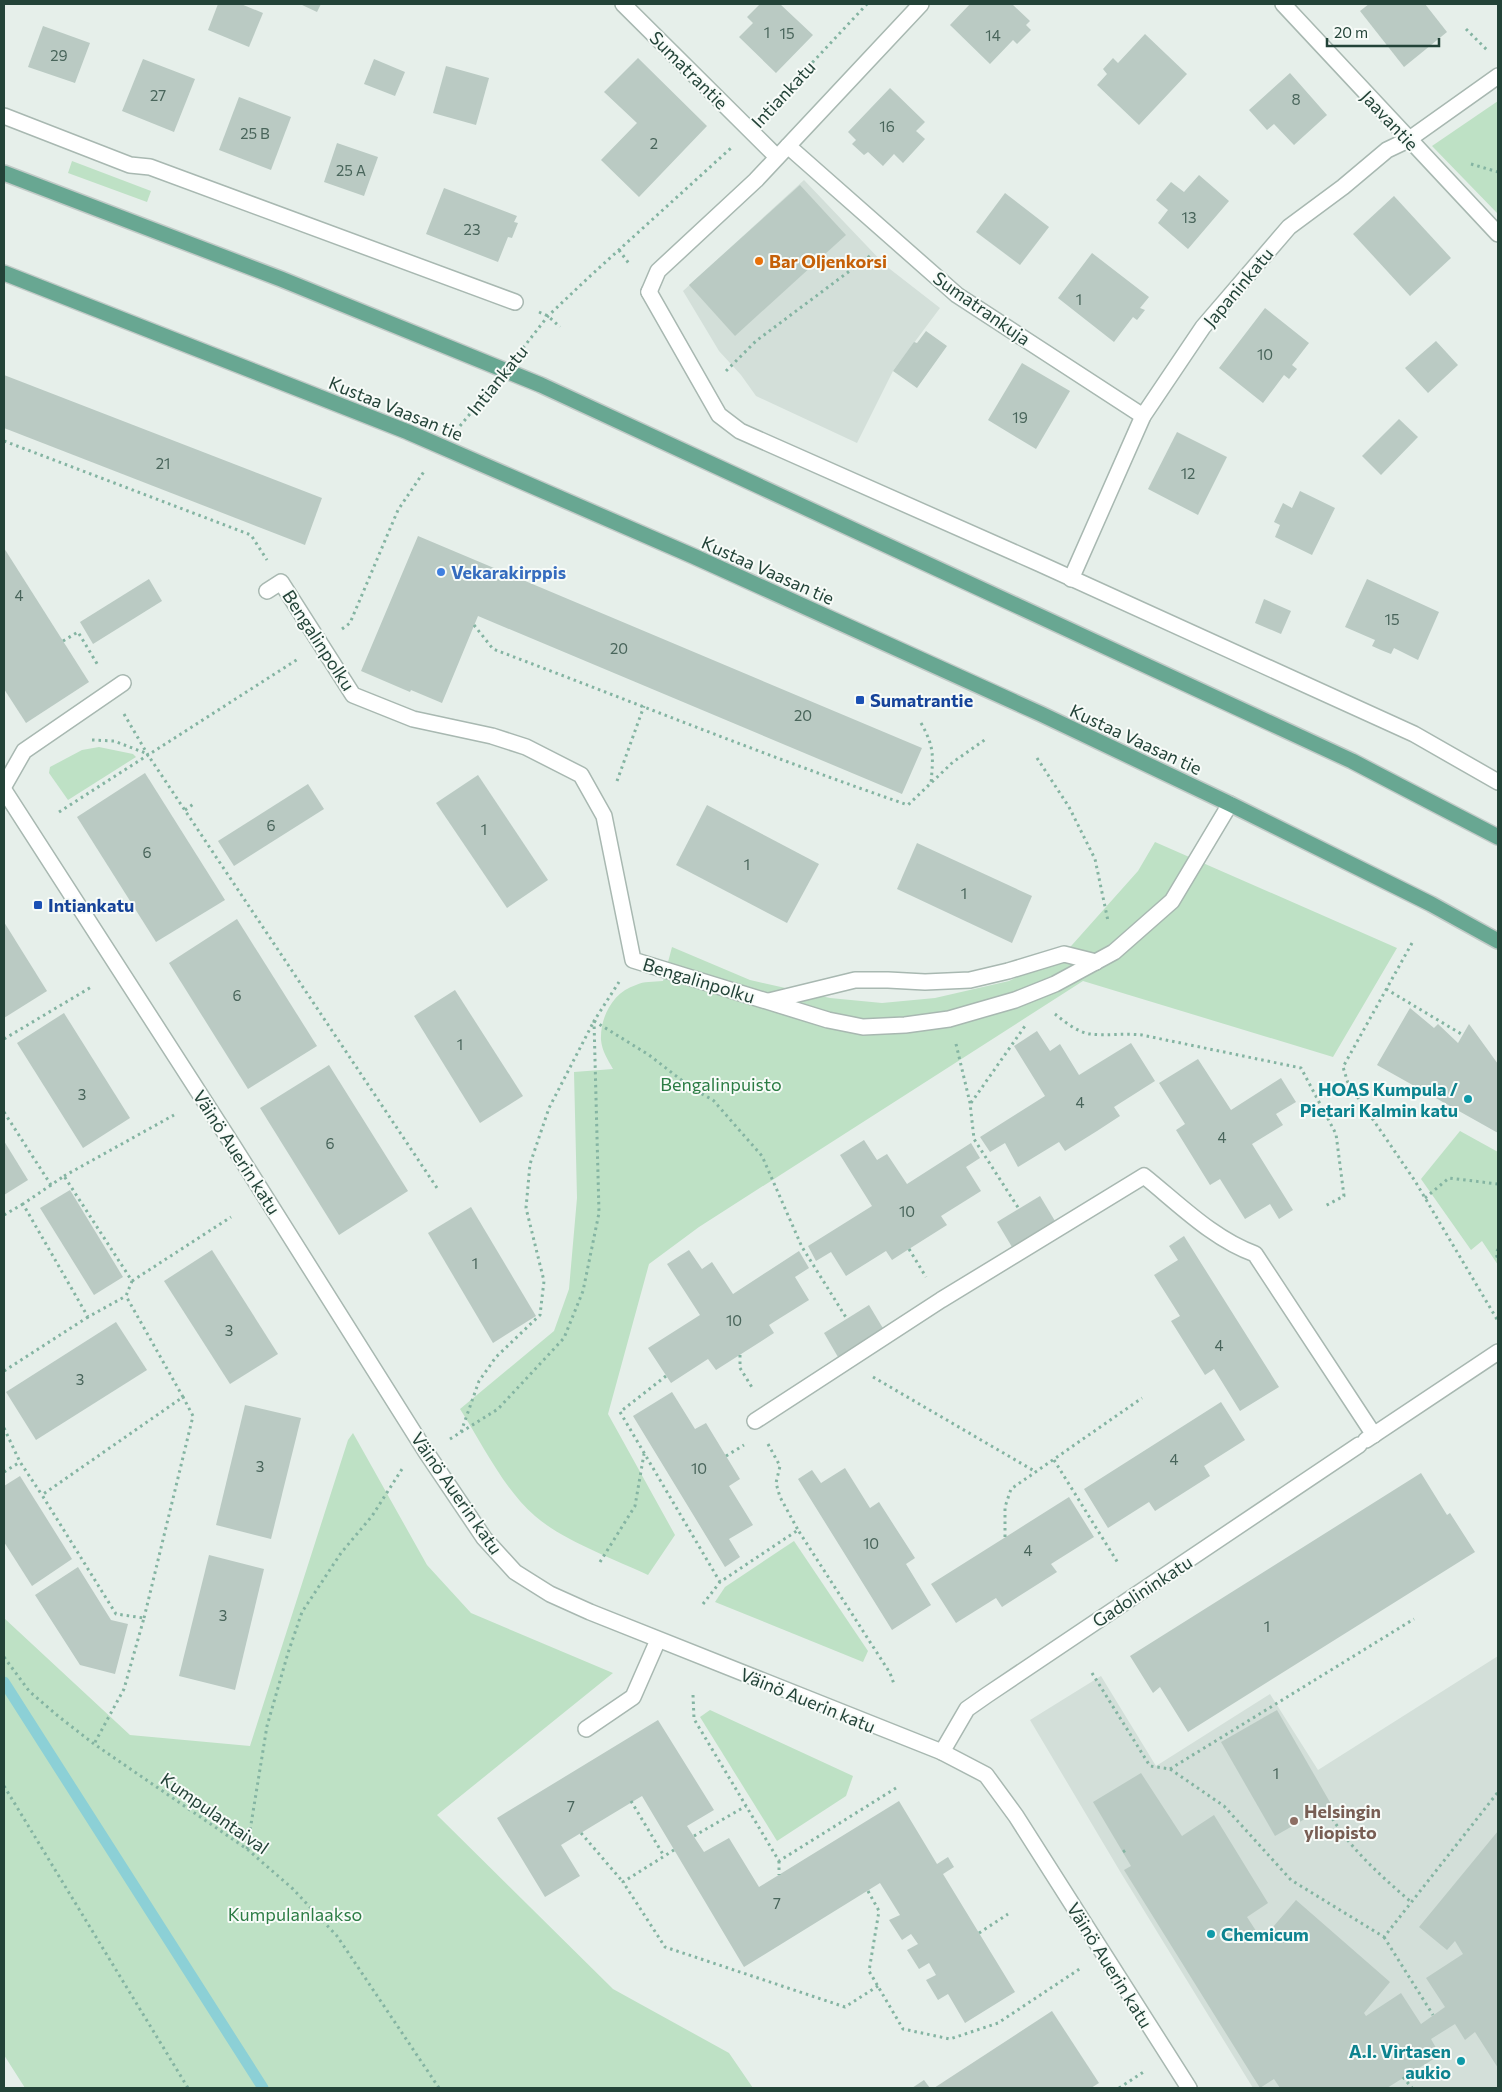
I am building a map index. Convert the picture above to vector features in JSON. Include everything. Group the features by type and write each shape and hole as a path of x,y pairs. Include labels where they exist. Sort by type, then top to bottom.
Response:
{"main road":[{"path":"4,173 506,370 1352,761 1498,837"},
{"name":"Kustaa Vaasan tie","path":"4,273 443,447 711,564 1032,710 1230,804 1431,904 1498,941"}],"street":[{"name":"Sumatrantie","path":"623,4 777,157"},
{"path":"921,4 756,180 658,271 649,292 719,415 740,432 1071,578 1414,734 1498,782"},
{"name":"Jaavantie","path":"1283,4 1408,140 1498,234"},
{"name":"Japaninkatu","path":"1071,578 1143,416 1203,327 1289,228 1343,187 1387,150 1408,140 1498,76"},
{"path":"4,116 130,164 150,166 516,302"},
{"name":"Sumatrankuja","path":"788,146 957,295 1143,416"},
{"name":"Bengalinpolku","path":"267,591 281,582 353,695 413,719 492,736 526,748 581,775 604,816 633,960 828,1020 863,1027 905,1025 949,1019 1015,1000 1055,984 1096,962 1114,952 1172,901 1230,804"},
{"path":"4,786 24,751 118,686"},
{"name":"Väinö Auerin katu","path":"4,790 232,1144 426,1452 484,1538 514,1572 550,1594 658,1640 942,1752 986,1774 1016,1816 1189,2088"},
{"path":"768,1002 854,980 925,982 970,980 1064,954 1096,962"},
{"path":"755,1421 941,1300 1144,1176 1209,1229 1237,1248 1255,1254 1374,1435"},
{"name":"Gadolininkatu","path":"942,1752 968,1709 1075,1635 1278,1501 1358,1445 1498,1352"},
{"path":"586,1729 633,1697 658,1640"}],"path":[{"name":"Intiankatu","path":"59,812 321,644 350,623 398,510 414,484 548,316 750,130 866,4"},
{"path":"1466,29 1489,53"},
{"path":"732,365 756,341 873,254"},
{"path":"548,316 560,327"},
{"path":"4,441 251,535 281,582"},
{"path":"474,625 493,649 834,780 908,805 953,762 986,739"},
{"path":"63,641 78,632 118,686 131,727 148,755 439,1191"},
{"path":"604,816 644,706"},
{"path":"921,723 930,739 933,752 931,784"},
{"path":"87,740 114,741 148,755"},
{"path":"1037,758 1069,807 1095,859 1114,952"},
{"path":"185,810 195,803"},
{"path":"1412,943 1343,1066 1348,1083 1425,1198 1498,1321"},
{"path":"594,1021 599,1213 583,1291 564,1338 498,1409 460,1433 479,1381 496,1357 540,1315 544,1281 526,1208 530,1164 549,1108 594,1021 633,960"},
{"path":"1055,984 1055,1014 1068,1025 1089,1034 1142,1035 1301,1068 1336,1134 1344,1196 1325,1206"},
{"path":"4,1039 93,986"},
{"path":"1386,989 1463,1035"},
{"path":"949,1019 970,1103 974,1139 1019,1208"},
{"path":"594,1021 649,1055 693,1089 713,1100 762,1156 802,1247 846,1319"},
{"path":"970,1103 1027,1024"},
{"path":"4,1112 51,1185"},
{"path":"4,1215 64,1176 174,1115"},
{"path":"64,1176 132,1281"},
{"path":"1425,1198 1449,1178 1498,1184"},
{"path":"23,1204 88,1317"},
{"path":"4,1371 88,1317 126,1296 132,1281 231,1217"},
{"path":"1498,1249 1496,1254 1498,1258"},
{"path":"94,1744 124,1689 144,1618 193,1416 126,1296"},
{"path":"740,1355 740,1368 768,1412"},
{"path":"846,1361 1036,1472"},
{"path":"666,1376 620,1412 720,1582"},
{"path":"42,1495 183,1397"},
{"path":"1005,1537 1005,1507 1011,1489 1142,1398"},
{"path":"755,1421 780,1466 776,1483 780,1497 798,1530 890,1673 894,1684"},
{"path":"4,1428 20,1462 116,1614 144,1618"},
{"path":"600,1562 635,1506 644,1453"},
{"path":"1054,1460 1118,1563"},
{"path":"4,1472 20,1462"},
{"path":"248,1848 267,1726 302,1612 341,1553 372,1516 392,1482"},
{"path":"703,1604 720,1582 798,1530"},
{"path":"1170,1769 1414,1619"},
{"name":"Kumpulantaival","path":"4,1657 29,1691 94,1744 248,1848 293,1889 338,1936 439,2088"},
{"path":"1092,1673 1150,1766 1170,1769 1224,1806 1291,1880 1384,1937 1433,2015"},
{"path":"693,1695 694,1719 779,1861 779,1875"},
{"path":"4,1786 188,2088"},
{"path":"779,1861 896,1788"},
{"path":"1384,1937 1498,1792"},
{"path":"631,1802 664,1856"},
{"path":"694,1836 746,1806"},
{"path":"1329,1813 1340,1832 1356,1850 1411,1902"},
{"path":"581,1833 623,1882 665,1947 845,2007 878,1986"},
{"path":"623,1882 674,1850"},
{"path":"868,1891 879,1911 869,1971 903,2028 950,2039 998,2023 1061,1982 1102,1952"},
{"path":"979,1933 1008,1914"},
{"path":"1119,2088 1167,2056"},
{"path":"1403,2077 1412,2088"}],"shaded area":[{"path":"804,180 886,266 940,308 893,371 857,443 756,396 741,375 719,351 683,291"},
{"name":"Helsingin yliopisto","path":"1498,1656 1498,2088 1253,2088 1030,1720 1101,1676 1156,1766 1270,1694 1318,1770"}],"green space":[{"path":"1498,101 1498,214 1432,146"},
{"path":"72,161 151,191 147,202 68,173"},
{"path":"99,747 133,754 136,757 68,800 49,773 50,767 82,750"},
{"name":"Bengalinpuisto","path":"1155,842 1397,948 1333,1057 1083,981 699,1227 649,1264 608,1414 675,1535 648,1575 574,1541 546,1525 535,1516 513,1493 503,1479 460,1409 554,1331 569,1289 577,1198 574,1072 613,1069 604,1052 601,1031 606,1014 615,999 628,988 645,982 663,981 672,947 750,980 830,998 882,1003 935,998 1009,981 1064,954 1138,871"},
{"path":"1460,1131 1498,1152 1498,1265 1482,1241 1471,1250 1421,1179"},
{"name":"Kumpulanlaakso","path":"353,1433 427,1565 471,1613 613,1673 437,1815 613,1989 729,2053 753,2088 25,2088 4,2055 4,1618 130,1735 250,1746 348,1440"},
{"path":"794,1541 868,1651 863,1662 715,1602 725,1587"},
{"path":"710,1710 853,1776 846,1796 777,1841 700,1717"}],"building":[{"path":"218,4 241,4 263,13 249,47 208,30"},
{"path":"300,4 321,4 317,12"},
{"path":"760,4 780,4 813,35 776,73 739,37 753,23 747,17"},
{"path":"970,4 1012,4 1030,21 1026,25 1031,30 1017,44 1013,40 990,64 950,25"},
{"path":"1369,4 1425,4 1447,32 1404,67 1360,11"},
{"path":"43,26 90,43 75,83 28,67"},
{"path":"1145,34 1187,74 1139,125 1097,85 1107,74 1103,69 1113,58 1118,63"},
{"path":"638,58 707,126 639,197 601,160 637,123 604,92"},
{"path":"143,59 195,79 174,132 122,111"},
{"path":"374,59 405,72 395,96 364,84"},
{"path":"446,66 489,78 476,125 433,113"},
{"path":"1290,73 1327,115 1294,145 1274,124 1267,130 1249,110"},
{"path":"890,88 925,122 916,131 925,139 903,163 894,154 883,166 868,152 864,155 852,144 856,140 848,132"},
{"path":"239,97 291,117 271,170 219,150"},
{"path":"337,143 378,157 364,196 324,182"},
{"path":"1199,175 1229,201 1188,249 1158,223 1168,210 1156,200 1171,182 1184,192"},
{"path":"800,185 846,235 735,336 689,285"},
{"path":"444,188 517,216 514,222 518,223 512,238 508,237 498,262 426,234"},
{"path":"1005,193 1049,227 1020,265 976,232"},
{"path":"1394,196 1451,258 1410,296 1353,234"},
{"path":"1092,253 1149,297 1140,308 1145,310 1137,320 1133,317 1114,342 1058,298"},
{"path":"1265,308 1309,343 1292,365 1297,369 1289,379 1284,375 1263,403 1219,368"},
{"path":"926,331 947,346 917,388 893,371 914,342 917,343"},
{"path":"1436,341 1458,365 1428,393 1405,368"},
{"path":"1022,363 1070,391 1036,449 988,420"},
{"path":"4,375 322,498 305,545 4,428"},
{"path":"1399,419 1418,437 1381,475 1362,456"},
{"path":"1177,432 1227,457 1198,515 1148,489"},
{"path":"1300,491 1335,508 1312,555 1275,537 1280,525 1274,522 1283,503 1292,508"},
{"path":"418,536 922,748 902,794 478,616 442,703 411,690 410,692 361,671"},
{"path":"4,548 89,682 26,723 4,689"},
{"path":"149,579 162,601 93,644 80,622"},
{"path":"1367,579 1439,612 1418,660 1394,648 1391,654 1372,646 1375,640 1345,627"},
{"path":"1264,599 1291,611 1281,634 1255,623"},
{"path":"145,773 225,900 156,942 77,817"},
{"path":"478,775 548,880 507,908 436,803"},
{"path":"308,784 324,809 234,866 218,841"},
{"path":"707,805 819,864 787,923 676,865"},
{"path":"917,843 1032,896 1012,943 897,889"},
{"path":"237,919 317,1046 248,1089 169,963"},
{"path":"4,922 47,991 4,1018"},
{"path":"455,990 523,1096 480,1123 414,1016"},
{"name":"HOAS Kumpula / Pietari Kalmin katu","path":"1410,1008 1434,1028 1438,1024 1458,1043 1469,1024 1498,1064 1498,1133 1377,1065"},
{"path":"64,1013 130,1118 83,1148 17,1043"},
{"path":"1037,1031 1050,1051 1060,1044 1079,1075 1131,1043 1155,1081 1114,1107 1120,1116 1097,1131 1065,1151 1059,1142 1018,1167 1005,1143 990,1152 980,1137 1045,1096 1014,1046"},
{"path":"1198,1059 1231,1110 1281,1078 1296,1102 1276,1114 1283,1125 1252,1144 1293,1210 1279,1219 1270,1204 1245,1219 1220,1179 1210,1185 1176,1130 1185,1124 1159,1083"},
{"path":"329,1065 408,1191 339,1235 260,1108"},
{"path":"864,1140 877,1160 887,1154 907,1184 971,1143 980,1158 966,1167 981,1191 941,1216 947,1225 892,1260 886,1251 846,1276 831,1252 816,1261 808,1246 872,1206 840,1155"},
{"path":"4,1141 28,1180 4,1195"},
{"path":"70,1190 123,1277 94,1295 40,1208"},
{"path":"1040,1196 1055,1221 1012,1247 997,1222"},
{"path":"471,1207 536,1316 493,1343 428,1233"},
{"path":"1184,1236 1279,1387 1240,1411 1214,1369 1205,1375 1171,1321 1180,1316 1154,1275 1178,1260 1169,1246"},
{"path":"212,1250 278,1354 230,1384 164,1281"},
{"path":"689,1250 702,1269 712,1262 733,1294 799,1251 809,1268 795,1277 809,1300 769,1325 774,1333 716,1370 708,1359 671,1383 648,1348 700,1315 667,1264"},
{"path":"869,1305 884,1330 838,1357 824,1333"},
{"path":"116,1322 147,1370 36,1440 6,1392"},
{"path":"672,1392 695,1429 706,1423 740,1479 729,1486 753,1525 729,1539 740,1557 725,1567 633,1416"},
{"path":"1221,1402 1245,1440 1204,1466 1210,1476 1155,1511 1149,1502 1108,1528 1084,1489"},
{"path":"245,1405 301,1418 271,1539 216,1525"},
{"path":"845,1468 870,1508 879,1502 915,1558 906,1564 931,1605 892,1630 798,1479 812,1470 821,1483"},
{"path":"1421,1473 1447,1515 1450,1513 1475,1552 1188,1732 1160,1687 1153,1693 1130,1656"},
{"path":"20,1476 72,1559 32,1586 4,1542 4,1486"},
{"path":"1069,1497 1094,1537 1051,1564 1057,1572 1002,1607 996,1598 956,1623 931,1584"},
{"path":"209,1555 264,1569 235,1690 179,1676"},
{"path":"78,1567 111,1620 128,1624 115,1674 80,1665 35,1595"},
{"path":"1277,1710 1331,1804 1275,1836 1221,1742"},
{"path":"658,1720 714,1810 687,1826 704,1852 729,1838 759,1887 899,1801 937,1864 948,1857 954,1867 943,1874 1015,1992 965,2023 948,1994 938,2000 926,1980 936,1975 929,1963 919,1969 907,1950 918,1944 911,1934 902,1940 889,1920 900,1915 880,1883 744,1967 642,1796 561,1845 580,1876 545,1897 497,1818"},
{"name":"Chemicum","path":"1141,1773 1182,1836 1214,1815 1268,1903 1247,1917 1262,1940 1296,1900 1390,1982 1364,2013 1366,2016 1401,1993 1421,2024 1445,2007 1426,1978 1463,1954 1455,1941 1447,1950 1419,1927 1498,1831 1498,2068 1475,2032 1465,2040 1455,2024 1431,2039 1440,2055 1387,2088 1280,2088 1274,2079 1260,2088 1124,1870 1131,1866 1093,1802"},
{"path":"1052,2011 1099,2083 1091,2088 934,2088"},
{"path":"924,2080 930,2088 912,2088"}],"waterway":[{"path":"4,1682 263,2088"}],"place":[{"name":"Bar Oljenkorsi","path":"759,261"},
{"name":"Vekarakirppis","path":"441,572"},
{"name":"Sumatrantie","path":"860,700"},
{"name":"Intiankatu","path":"38,905"},
{"name":"HOAS Kumpula / Pietari Kalmin katu","path":"1468,1099"},
{"name":"Helsingin yliopisto","path":"1294,1821"},
{"name":"Chemicum","path":"1211,1934"},
{"name":"A.I. Virtasen aukio","path":"1461,2061"}]}
